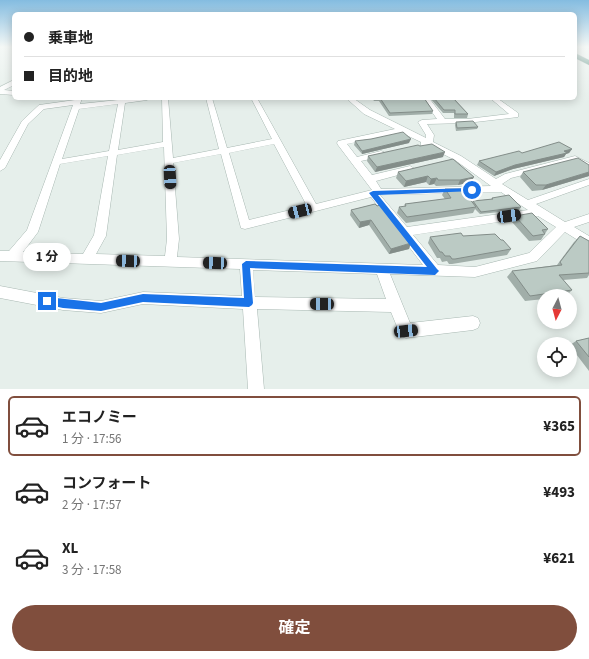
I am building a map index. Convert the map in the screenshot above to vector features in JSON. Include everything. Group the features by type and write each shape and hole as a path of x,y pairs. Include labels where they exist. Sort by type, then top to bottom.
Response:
{"street":[{"path":"0,91 12,84"},
{"path":"0,91 12,92"},
{"path":"0,168 25,124 42,107 78,102 122,100 100,236 86,260"},
{"path":"165,100 170,161 173,239 170,262"},
{"path":"210,100 245,225 376,193 499,186 508,176 575,159 589,167"},
{"path":"255,100 313,208"},
{"path":"352,100 367,112 458,158 538,212 589,242"},
{"path":"427,100 444,122"},
{"path":"430,143 430,135 422,122 467,121 515,115 495,100"},
{"path":"6,257 32,232 78,102"},
{"path":"404,130 340,143 370,179 376,193 435,271"},
{"path":"170,161 277,142"},
{"path":"414,146 430,143"},
{"path":"58,162 168,144"},
{"path":"355,160 392,151"},
{"path":"444,161 458,158"},
{"path":"370,179 422,167"},
{"path":"526,204 589,182"},
{"path":"404,232 538,212"},
{"path":"6,257 475,272 533,257 564,226 589,218"},
{"path":"246,264 256,389"},
{"path":"382,270 406,331 473,323"},
{"path":"0,292 63,304 101,307 143,298 249,303 395,306"}],"building":[{"path":"381,100 425,100 433,111 390,113"},
{"path":"436,100 455,100 468,114 455,114 455,110 444,110"},
{"path":"473,121 478,127 457,128 456,122"},
{"path":"403,132 411,139 362,151 355,141 371,139"},
{"path":"559,142 572,149 564,151 567,153 515,165 496,172 479,161 519,151 522,153"},
{"path":"432,144 445,152 377,167 368,156 418,145"},
{"path":"578,158 589,165 589,172 546,185 536,185 523,172"},
{"path":"453,159 474,177 460,180 438,180 437,178 431,179 428,176 406,181 398,172"},
{"path":"445,189 462,189 476,207 407,217 399,207 406,206 405,204 451,198"},
{"path":"509,195 521,207 481,212 473,201 493,199 492,198"},
{"path":"375,204 377,206 380,205 384,209 411,243 391,249 371,220 360,222 351,210"},
{"path":"532,213 548,229 542,230 545,234 533,236 515,216"},
{"path":"461,233 463,236 495,234 511,249 452,259 450,256 445,256 442,252 440,252 430,237"},
{"path":"580,236 589,241 589,273 559,275 571,289 537,289 537,295 530,296 512,271 562,265 560,262"},
{"path":"589,338 589,357 577,342 577,341"}],"route":[{"path":"47,301 63,304 101,307 143,298 249,303 246,264 435,271 373,193 472,190"}]}
